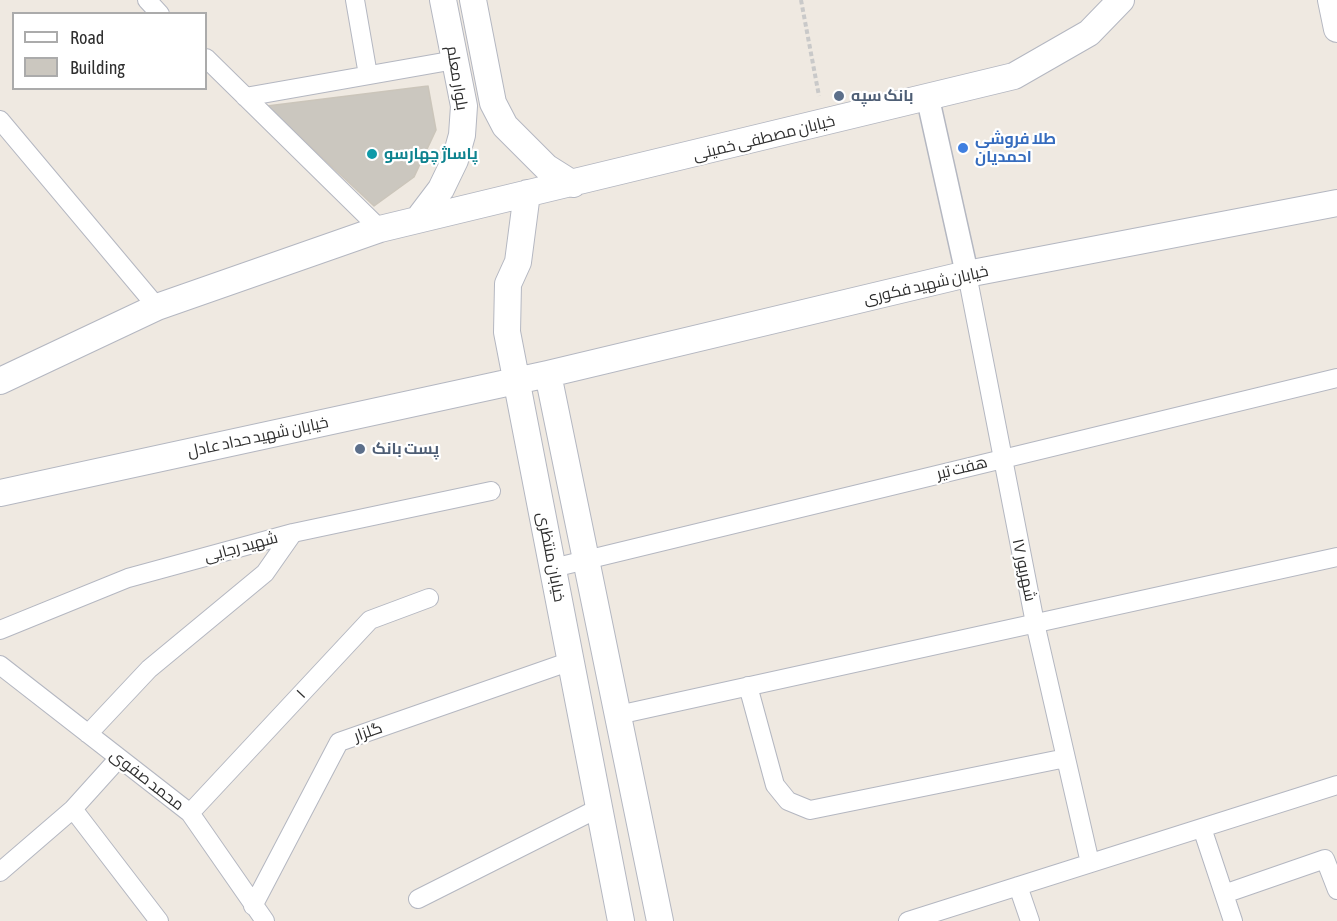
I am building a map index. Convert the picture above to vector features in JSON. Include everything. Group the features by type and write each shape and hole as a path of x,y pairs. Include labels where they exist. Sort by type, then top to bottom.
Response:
{"main road":[{"name":"بلوار معلم","path":"419,218 441,189 455,160 462,135 464,106 443,0"},
{"name":"بلوار معلم","path":"473,0 493,103 505,126 524,149 546,167 573,184"},
{"name":"خیابان مصطفی خمینی","path":"419,218 573,184 928,99 1014,76 1089,33 1121,0"},
{"path":"1331,0 1337,29"},
{"name":"خیابان منتظری","path":"527,193 518,262 508,284 507,332 621,921"},
{"name":"خیابان شهید فکوری","path":"517,381 967,274 1337,202"},
{"path":"0,381 157,307 380,229 419,218"},
{"name":"خیابان منتظری","path":"548,374 660,921"},
{"name":"خیابان شهید حداد عادل","path":"0,493 517,381"}],"street":[{"path":"147,0 158,12"},
{"path":"355,0 368,75"},
{"path":"207,59 380,229"},
{"path":"245,97 455,60"},
{"path":"928,99 967,274"},
{"path":"1,124 157,307"},
{"name":"۱۷ شهریور","path":"967,274 1001,459 1035,623 1090,863"},
{"name":"هفت تیر","path":"553,568 1337,378"},
{"name":"شهید رجایی","path":"0,630 128,578 293,533 491,492"},
{"path":"88,734 149,669 265,573 293,533"},
{"path":"618,715 1337,557"},
{"name":"۱","path":"190,813 370,620 429,598"},
{"name":"گلزار","path":"253,906 339,742 571,661"},
{"name":"محمد صفوی","path":"2,675 88,734 190,813 265,921"},
{"path":"748,686 775,785 788,801 810,810 1066,758"},
{"path":"0,872 73,809 119,758"},
{"path":"908,921 1337,785"},
{"path":"418,899 599,808"},
{"path":"73,809 159,921"},
{"path":"1203,828 1233,921"},
{"path":"1224,894 1325,859 1337,890"},
{"path":"1018,886 1030,921"}],"path":[{"path":"801,0 819,96"}],"building":[{"name":"پاساژ چهارسو","path":"428,86 436,130 414,177 374,206 267,106"}],"place":[{"name":"بانک سپه","path":"839,96"},
{"name":"طلا فروشی احمدیان","path":"963,148"},
{"name":"پاساژ چهارسو","path":"372,154"},
{"name":"پست بانک","path":"360,449"}]}
